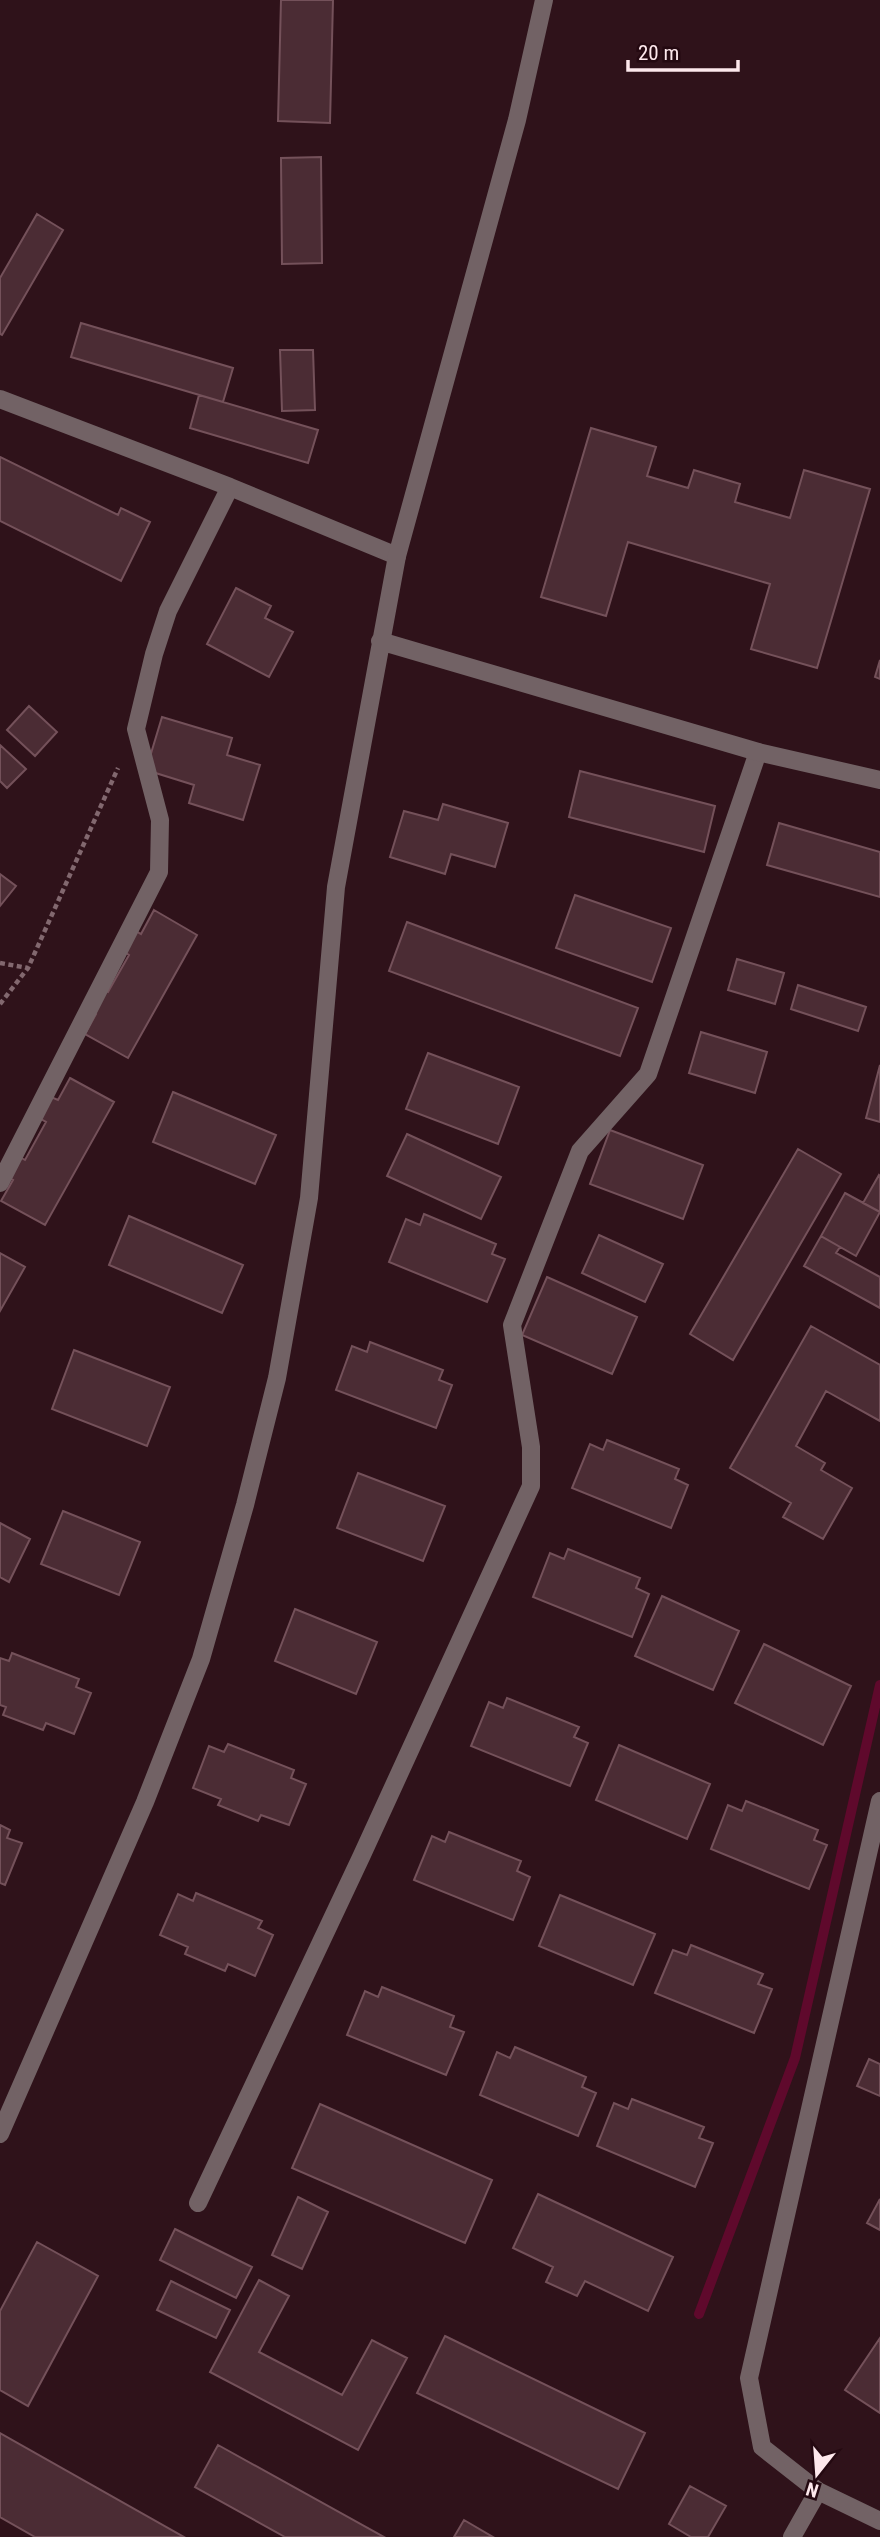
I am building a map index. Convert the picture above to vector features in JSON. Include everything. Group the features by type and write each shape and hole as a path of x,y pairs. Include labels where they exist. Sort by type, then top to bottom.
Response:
{"street":[{"path":"0,2134 145,1802 191,1685 201,1659 245,1504 277,1378 309,1198 336,887 380,641 397,556 517,120 544,0"},
{"path":"0,399 230,486 397,556"},
{"path":"0,1183 159,872 160,820 136,729 154,653 168,611 230,486"},
{"path":"380,641 758,752 880,780"},
{"path":"198,2203 362,1855 531,1486 531,1447 512,1325 580,1151 648,1074 758,752"},
{"path":"880,1801 749,2378 762,2447 818,2491 880,2521"},
{"path":"792,2537 818,2491"}],"path":[{"path":"0,1004 28,968 136,729"},
{"path":"0,963 28,968"}],"building":[{"path":"281,0 333,0 330,123 278,121"},
{"path":"321,157 322,263 282,264 281,158"},
{"path":"37,214 63,230 2,335 0,278"},
{"path":"81,323 233,368 223,402 71,357"},
{"path":"280,350 313,350 315,410 282,411"},
{"path":"199,395 318,430 308,463 190,428"},
{"path":"591,428 656,447 647,476 688,488 694,470 740,484 735,502 790,518 804,470 870,489 817,668 751,649 770,584 628,542 606,616 541,597"},
{"path":"0,457 118,515 121,508 150,522 121,581 0,521"},
{"path":"236,588 271,606 265,618 293,632 269,677 207,644"},
{"path":"880,660 880,679 875,677"},
{"path":"29,706 57,732 35,756 7,730"},
{"path":"162,717 232,738 227,755 260,765 243,820 189,803 194,785 146,770"},
{"path":"0,745 26,769 7,788 0,781"},
{"path":"580,771 715,806 704,852 569,817"},
{"path":"443,804 508,823 495,867 451,854 445,874 390,857 404,811 438,820"},
{"path":"779,823 880,852 880,897 767,865"},
{"path":"0,874 16,886 0,906"},
{"path":"575,895 671,928 652,982 556,948"},
{"path":"154,910 197,935 128,1058 85,1034 96,1014 90,1010 101,989 108,992 129,955 123,951 134,930 141,934"},
{"path":"407,922 638,1008 620,1056 389,971"},
{"path":"737,959 784,973 775,1004 728,990"},
{"path":"798,985 866,1007 858,1031 791,1009"},
{"path":"701,1032 767,1052 755,1093 689,1073"},
{"path":"428,1053 519,1087 498,1144 406,1109"},
{"path":"880,1065 880,1122 866,1118"},
{"path":"70,1078 114,1102 45,1225 1,1201 13,1180 6,1177 18,1156 25,1160 46,1122 39,1118 51,1097 58,1100"},
{"path":"173,1092 276,1135 255,1184 153,1142"},
{"path":"610,1130 703,1165 683,1219 590,1184"},
{"path":"407,1134 501,1177 481,1219 387,1176"},
{"path":"798,1149 841,1174 733,1360 690,1334"},
{"path":"880,1176 880,1212 863,1203"},
{"path":"845,1193 880,1212 856,1256 821,1236"},
{"path":"424,1214 496,1244 492,1254 505,1259 487,1302 389,1262 406,1219 420,1225"},
{"path":"129,1216 243,1265 222,1313 109,1265"},
{"path":"599,1235 663,1264 645,1302 582,1273"},
{"path":"821,1236 840,1247 836,1253 880,1277 880,1308 804,1266"},
{"path":"0,1253 25,1267 0,1311"},
{"path":"547,1277 637,1317 612,1374 522,1335"},
{"path":"811,1326 880,1365 880,1421 826,1391 796,1446 825,1463 821,1470 852,1488 823,1539 783,1517 791,1503 730,1468"},
{"path":"370,1342 443,1370 439,1380 452,1385 436,1428 336,1390 352,1346 367,1352"},
{"path":"74,1350 170,1387 147,1446 52,1409"},
{"path":"607,1440 679,1469 675,1479 688,1485 671,1528 572,1488 590,1444 603,1450"},
{"path":"358,1473 445,1506 423,1561 337,1528"},
{"path":"63,1511 140,1542 119,1595 41,1564"},
{"path":"0,1523 30,1539 9,1582 0,1577"},
{"path":"568,1549 640,1578 636,1588 649,1594 632,1637 533,1597 550,1553 564,1559"},
{"path":"662,1596 739,1631 713,1690 635,1656"},
{"path":"295,1609 377,1642 356,1694 275,1661"},
{"path":"764,1644 851,1686 823,1745 735,1703"},
{"path":"12,1653 79,1679 76,1687 91,1693 74,1734 46,1723 43,1730 3,1715 6,1707 0,1705 0,1658 9,1661"},
{"path":"507,1698 579,1727 574,1737 588,1743 570,1786 471,1746 489,1702 503,1708"},
{"path":"228,1744 294,1770 291,1778 306,1784 289,1825 261,1815 258,1821 218,1805 221,1799 193,1788 209,1746 224,1752"},
{"path":"619,1745 710,1784 687,1839 596,1800"},
{"path":"746,1801 818,1830 814,1840 827,1845 809,1889 711,1849 728,1805 742,1811"},
{"path":"0,1825 10,1830 7,1838 22,1843 5,1885 0,1883"},
{"path":"449,1832 521,1861 517,1871 530,1877 513,1920 414,1880 432,1836 445,1842"},
{"path":"196,1893 262,1921 258,1928 273,1935 255,1976 228,1964 225,1971 185,1954 188,1947 160,1935 178,1894 193,1901"},
{"path":"560,1895 655,1934 633,1985 539,1946"},
{"path":"691,1945 763,1974 758,1984 772,1989 754,2033 655,1993 673,1950 687,1955"},
{"path":"382,1987 454,2016 450,2027 464,2032 446,2075 347,2035 365,1991 378,1997"},
{"path":"515,2047 586,2077 582,2087 596,2093 578,2136 480,2095 497,2052 510,2058"},
{"path":"869,2059 880,2064 880,2096 857,2086"},
{"path":"632,2099 704,2127 699,2138 713,2143 695,2187 597,2146 614,2103 628,2109"},
{"path":"320,2104 492,2180 465,2243 292,2168"},
{"path":"538,2194 673,2257 648,2311 585,2281 577,2296 546,2282 553,2267 513,2248"},
{"path":"298,2197 328,2212 302,2269 272,2255"},
{"path":"880,2199 880,2230 867,2223"},
{"path":"175,2229 252,2267 236,2298 160,2260"},
{"path":"37,2242 98,2276 28,2406 0,2390 0,2311"},
{"path":"259,2280 289,2296 259,2352 342,2395 372,2340 407,2358 358,2450 210,2372"},
{"path":"171,2281 230,2310 216,2338 157,2310"},
{"path":"445,2336 645,2433 618,2489 417,2393"},
{"path":"880,2338 880,2413 845,2390"},
{"path":"0,2433 184,2537 35,2537 0,2517"},
{"path":"218,2445 384,2537 285,2537 195,2487"},
{"path":"690,2486 726,2506 708,2537 691,2537 669,2524"},
{"path":"464,2520 493,2537 454,2537"}],"waterway":[{"path":"699,2314 795,2058 880,1685"}]}
